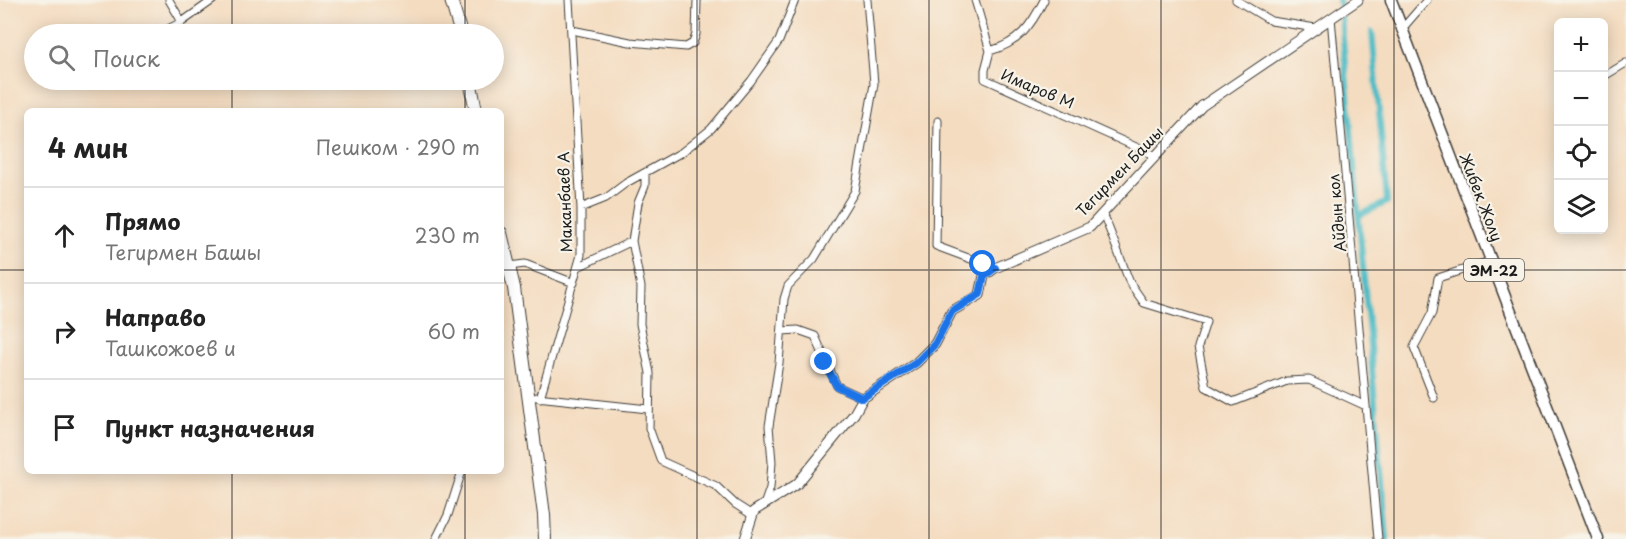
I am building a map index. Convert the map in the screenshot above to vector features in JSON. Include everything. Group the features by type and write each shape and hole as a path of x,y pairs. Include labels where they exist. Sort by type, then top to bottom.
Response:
{"highway":[{"path":"451,0 458,24"},
{"path":"472,90 475,108"},
{"path":"504,246 534,397 545,539"}],"main road":[{"name":"Жибек Жолу","path":"1392,5 1598,539"}],"street":[{"path":"169,0 182,22"},
{"path":"178,24 213,0"},
{"name":"Маканбаев А","path":"534,397 574,283 581,255 581,208 569,0"},
{"path":"572,30 630,42 686,47 693,43 696,34 697,0"},
{"path":"581,208 606,198 682,152 711,129 751,81 779,41 795,0"},
{"path":"745,539 770,488 772,462 769,426 788,286 814,259 855,191 874,84 867,0"},
{"name":"Имаров М","path":"975,0 990,51 985,79 1156,156"},
{"path":"990,51 1016,41 1027,30 1044,0"},
{"path":"1236,0 1271,21 1316,28"},
{"name":"Тегирмен Башы","path":"995,268 1090,227 1202,106 1358,0"},
{"path":"1392,5 1402,0"},
{"path":"1401,30 1427,0"},
{"name":"Айдын кол","path":"1331,18 1378,539"},
{"path":"1608,74 1626,63"},
{"path":"938,121 936,246 995,268"},
{"path":"645,173 645,186 638,202 632,241 641,287 640,324 650,374 649,428 661,461 716,486 735,504 749,513 797,484 854,414 862,398 916,363 935,344 952,311 980,294 984,276 995,268"},
{"path":"1103,213 1130,283 1144,303 1206,322 1198,347 1206,387 1233,402 1287,381 1309,380 1366,406"},
{"path":"578,267 632,241"},
{"path":"1434,398 1414,347 1432,313 1438,278 1490,261"},
{"path":"509,266 525,264 574,283"},
{"path":"782,331 798,330 815,336 824,362 837,386 862,398"},
{"path":"534,397 648,409"},
{"path":"436,539 448,516 461,474"}],"waterway":[{"path":"1339,0 1340,6"},
{"path":"1341,17 1387,539"},
{"path":"1358,216 1387,202 1372,32"}],"route":[{"path":"824,362 837,386 862,398 916,363 935,344 944,321 952,311 980,294 984,276 995,268 983,264"}]}
